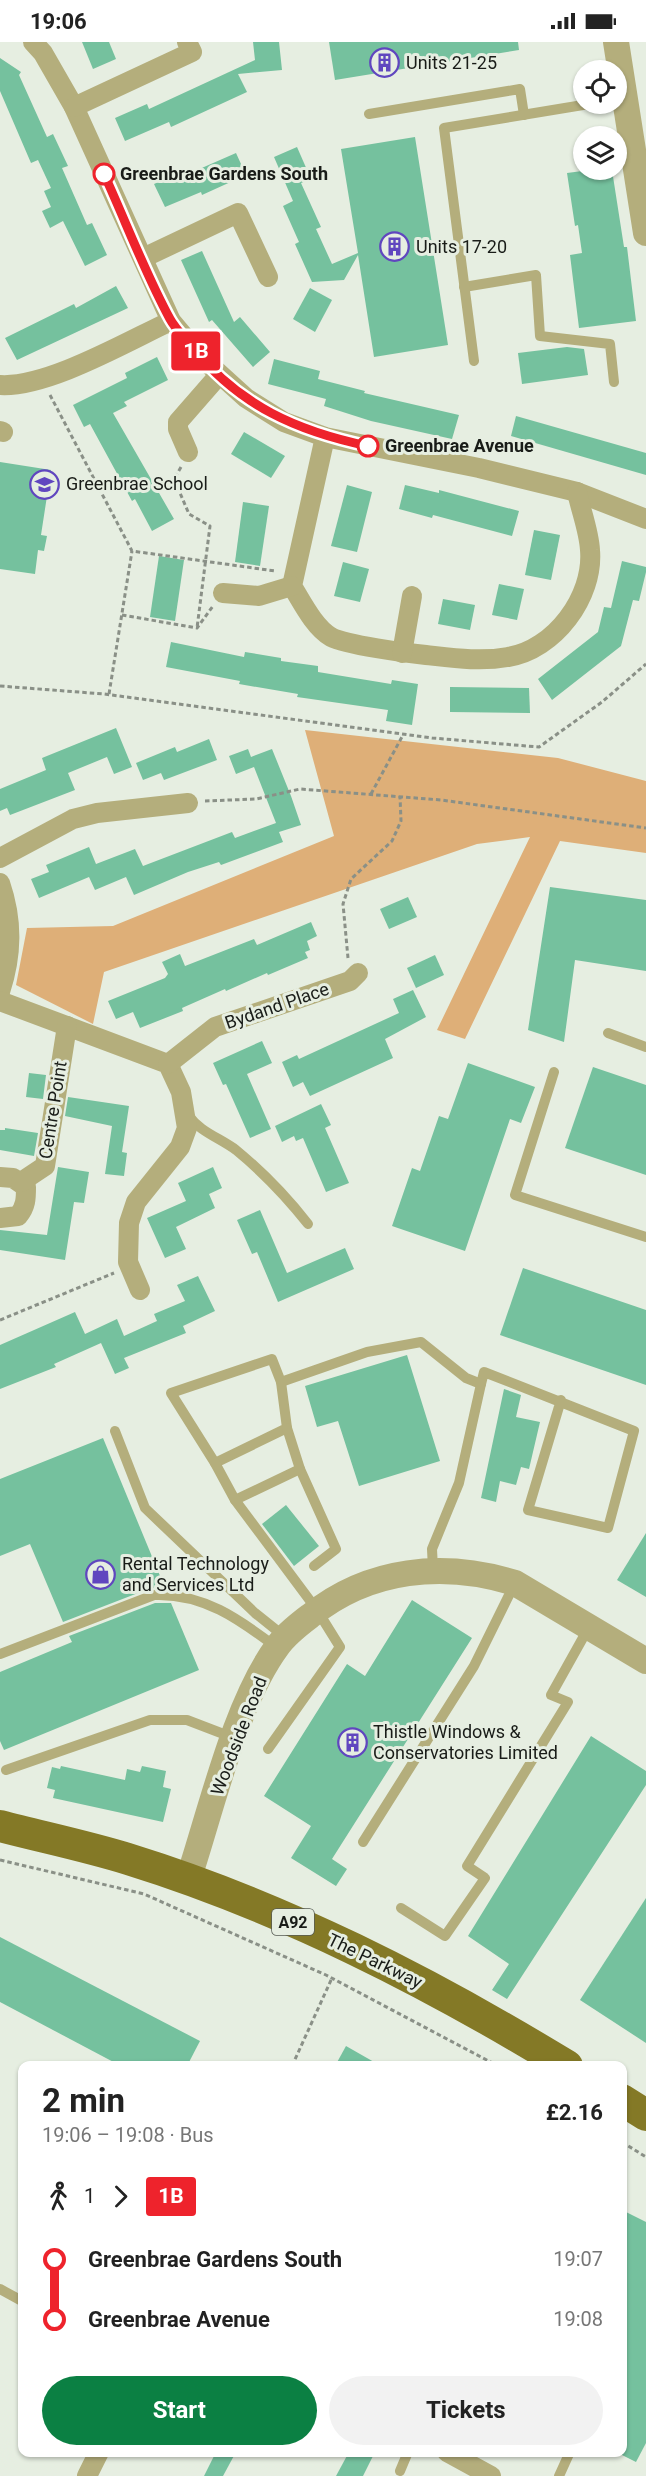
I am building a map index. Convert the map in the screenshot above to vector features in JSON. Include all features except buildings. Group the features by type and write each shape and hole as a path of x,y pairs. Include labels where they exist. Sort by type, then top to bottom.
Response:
{"main road":[{"name":"The Parkway","path":"0,1826 126,1859 188,1880 286,1919 390,1966 483,2015 559,2061"},
{"path":"627,2103 646,2115"}],"street":[{"path":"33,42 44,53 74,107 171,321 202,359 246,398 284,422 325,437 479,468 577,492 637,516 646,526"},
{"path":"74,107 192,52 187,42"},
{"path":"616,42 617,60"},
{"path":"623,114 646,233"},
{"path":"142,258 238,213 268,277"},
{"path":"0,385 18,386 43,380 171,321"},
{"path":"188,452 178,429 178,422 219,375"},
{"path":"325,437 293,580 310,614 331,637 402,653 483,661 510,657 533,649 571,617 588,579 590,550 577,492"},
{"path":"223,592 259,596 293,580"},
{"path":"402,653 412,596"},
{"path":"0,858 73,819 97,813 188,803"},
{"path":"0,883 9,915 10,934 7,969 0,992"},
{"name":"Bydand Place","path":"168,1064 215,1027 351,981 358,973"},
{"path":"0,1001 168,1064 176,1078 185,1109 187,1128 180,1147 136,1202 129,1223 128,1262 140,1290"},
{"name":"Centre Point","path":"21,1182 45,1166 67,1026"},
{"path":"0,1177 21,1182 26,1187 21,1212 11,1218 0,1218"},
{"name":"Woodside Road","path":"188,1880 234,1738 258,1680 281,1642 317,1610 350,1589 389,1575 433,1569 492,1575 515,1583 646,1661"},
{"path":"87,2476 96,2457"},
{"path":"456,2457 491,2476"}],"lane":[{"path":"369,114 520,89 524,115"},
{"path":"474,361 444,128 573,107"},
{"path":"464,286 536,275 540,336 610,344 614,381"},
{"path":"608,1033 646,1047"},
{"path":"554,1072 515,1195 646,1237"},
{"path":"185,1109 195,1125 233,1148 271,1180 291,1200 308,1224"},
{"path":"280,1382 367,1352 422,1342 466,1378 481,1384"},
{"path":"268,1749 340,1647 317,1610 235,1500 215,1462 171,1393 272,1359 280,1382 288,1428 300,1469 336,1549 314,1566"},
{"path":"433,1569 432,1549 459,1483 484,1372 561,1400 634,1431 608,1528 528,1510 561,1400"},
{"path":"215,1462 288,1428"},
{"path":"115,1431 145,1508 255,1613 281,1642"},
{"path":"235,1500 300,1469"},
{"path":"363,1842 474,1666 515,1583"},
{"path":"0,1654 154,1595 172,1594 229,1612 281,1642"},
{"path":"400,1908 445,1936 485,1878 467,1866 568,1702 551,1695 589,1627"},
{"path":"6,1770 150,1720 187,1720 234,1738"},
{"path":"0,2289 18,2299"},
{"path":"400,2471 406,2457"},
{"path":"559,2476 568,2457"}],"path":[{"path":"43,380 132,551 109,695"},
{"path":"188,452 174,479 189,514 210,525 197,628"},
{"path":"132,551 206,561 293,580"},
{"path":"197,628 223,592"},
{"path":"122,615 197,628"},
{"path":"0,686 109,695 403,735 539,747 602,702 646,664"},
{"path":"370,794 403,735"},
{"path":"188,803 256,799 300,789 400,796 646,828"},
{"path":"358,973 348,964 343,904 351,879 392,841 401,821 400,796"},
{"path":"0,1320 130,1267"},
{"path":"0,1860 144,1894 332,1978 489,2061"},
{"path":"294,2061 332,1978"},
{"path":"627,2145 646,2157"}],"shaded area":[{"path":"305,730 558,758 646,781 646,853 560,841 465,1039 437,1030 530,837 477,844 104,972 93,1024 16,985 27,928 113,926 334,836"}],"bus line":[{"name":"1B","path":"104,174 171,321 202,359 246,398 284,422 325,437 368,446"}],"place":[{"name":"Units 21-25","path":"385,63"},
{"name":"Greenbrae Gardens South","path":"104,174"},
{"name":"Units 17-20","path":"395,247"},
{"name":"Greenbrae Avenue","path":"368,446"},
{"name":"Greenbrae School","path":"45,484"},
{"name":"Rental Technology and Services Ltd","path":"101,1574"},
{"name":"Thistle Windows & Conservatories Limited","path":"352,1742"}]}
